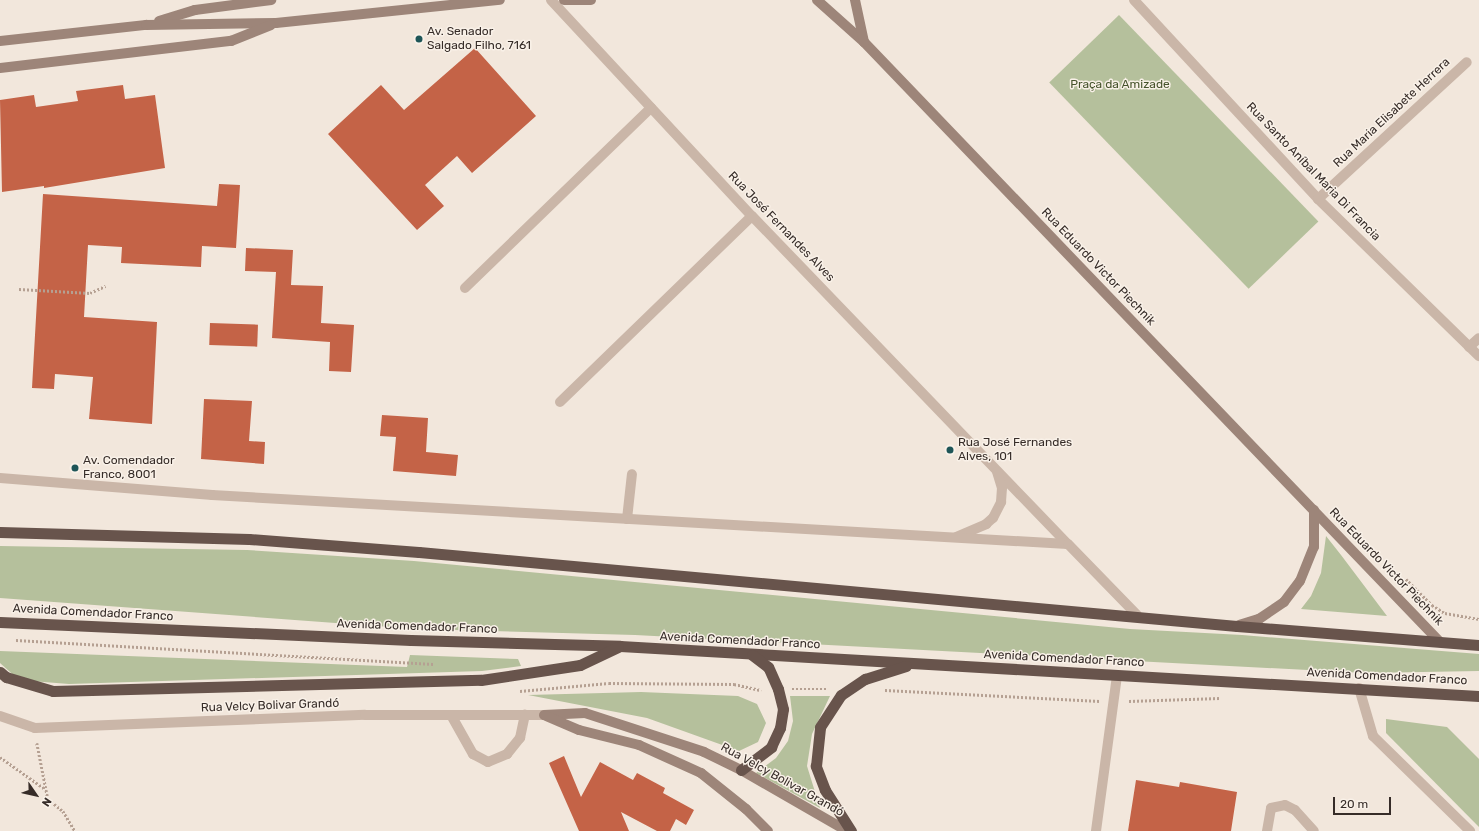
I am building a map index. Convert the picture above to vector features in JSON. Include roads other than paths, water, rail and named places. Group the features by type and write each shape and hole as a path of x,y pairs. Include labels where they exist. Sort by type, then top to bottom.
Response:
{"highway":[{"path":"0,532 249,539 419,552 1137,615 1237,626 1479,645"},
{"name":"Avenida Comendador Franco","path":"0,622 410,640 620,646 752,655 1359,688 1479,696"},
{"path":"0,672 6,677 53,691 481,680 580,665 620,646"},
{"path":"741,770 771,747 780,728 783,709 778,689 768,667 752,655"},
{"path":"851,831 825,790 816,766 820,727 841,695 864,679 913,664"}],"main road":[{"path":"195,10 205,0"},
{"path":"146,25 195,10 271,0"},
{"path":"0,41 146,25 276,23 500,0"},
{"path":"564,0 591,0"},
{"name":"Rua Eduardo Victor Piechnik","path":"817,0 864,42 1440,642"},
{"path":"855,0 864,42"},
{"path":"0,68 231,41 276,23"},
{"name":"Rua Eduardo Victor Piechnik","path":"1237,626 1259,619 1284,602 1300,581 1314,547 1314,510"},
{"name":"Rua Velcy Bolivar Grandó","path":"544,715 585,713 704,752 741,770 846,831"},
{"name":"Rua Velcy Bolivar Grandó","path":"544,715 579,730 639,745 701,773 746,808 768,831"}],"street":[{"name":"Rua José Fernandes Alves","path":"551,0 752,216 1068,544"},
{"name":"Rua Santo Aníbal Maria Di Francia","path":"1134,0 1318,199 1479,356"},
{"name":"Rua Maria Elisabete Herrera","path":"1318,199 1467,62"},
{"path":"465,288 651,108"},
{"path":"560,402 752,216"},
{"path":"1469,347 1479,338"},
{"name":"Rua José Fernandes Alves","path":"956,537 986,524 993,518 1001,502 1002,488 995,468"},
{"path":"627,518 632,474"},
{"path":"0,478 212,495 1068,544 1137,615"},
{"path":"1096,831 1117,675"},
{"path":"1359,688 1373,736 1470,831"},
{"name":"Rua Velcy Bolivar Grandó","path":"0,716 35,728 365,715 544,715"},
{"path":"450,715 473,754 488,762 508,754 520,738 525,715"},
{"path":"1267,831 1271,808 1285,805 1295,810 1314,831"}],"place":[{"name":"Av. Senador Salgado Filho, 7161","path":"419,39"},
{"name":"Rua José Fernandes Alves, 101","path":"950,450"},
{"name":"Av. Comendador Franco, 8001","path":"75,468"}],"park label":[{"name":"Praça da Amizade","path":"1120,85"}]}
